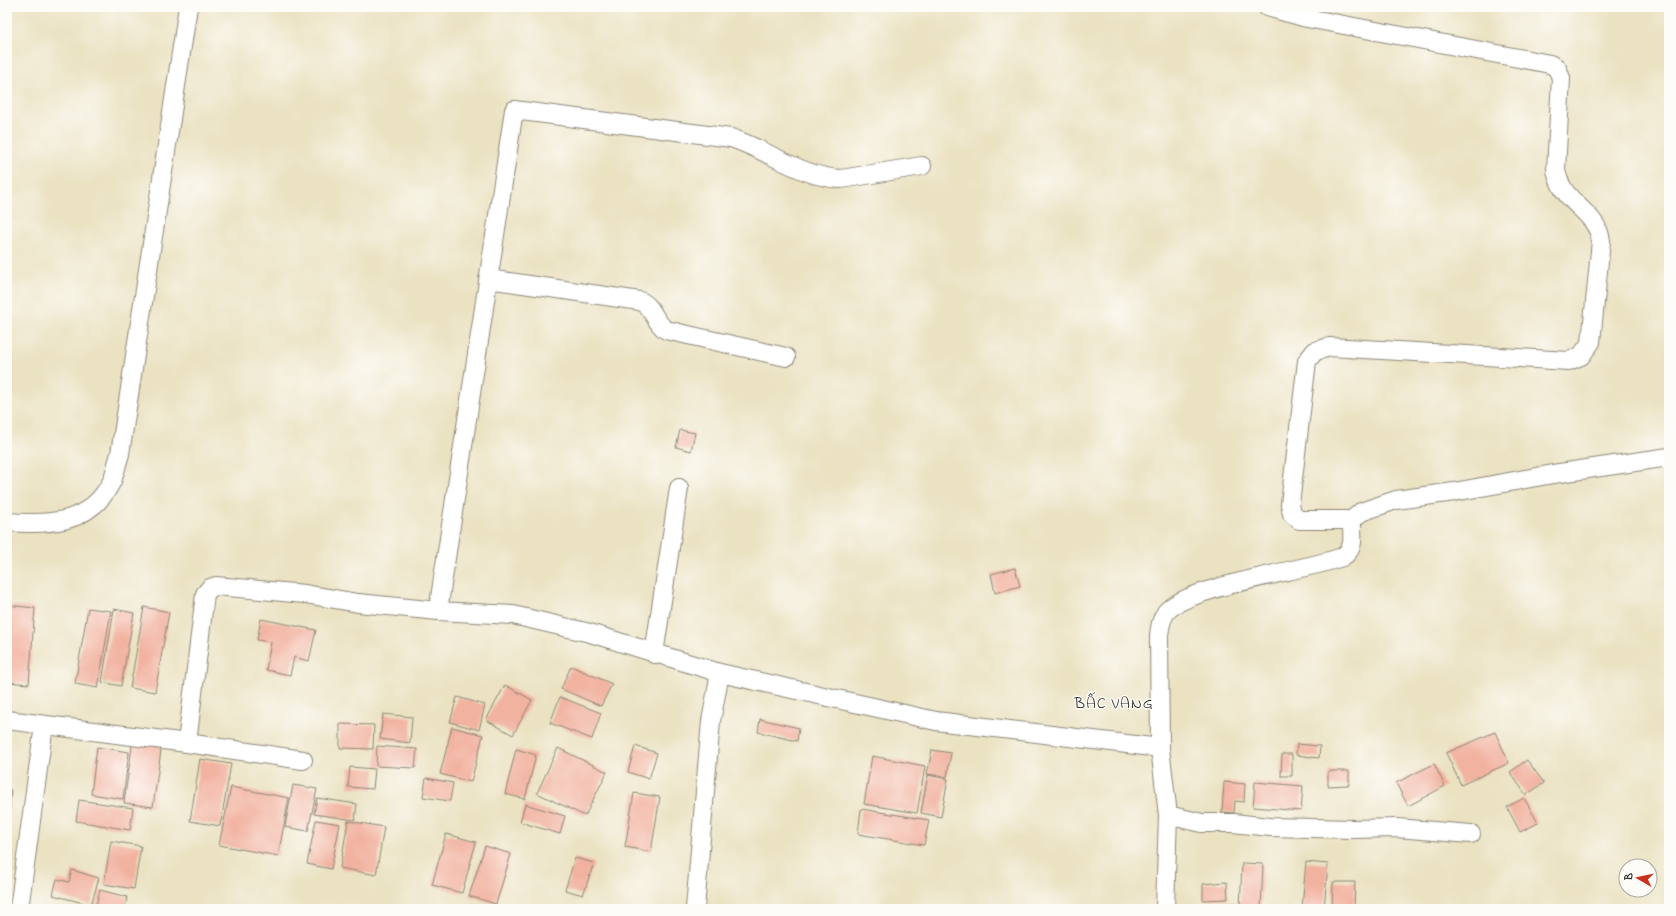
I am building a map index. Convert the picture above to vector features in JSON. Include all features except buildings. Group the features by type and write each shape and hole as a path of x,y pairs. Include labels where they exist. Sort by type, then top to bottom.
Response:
{"lane":[{"path":"7,522 59,522 79,514 97,501 112,481 120,454 188,7"},
{"path":"1267,7 1307,18 1550,64 1557,68 1561,78 1556,170 1558,181 1563,191 1599,230 1601,241 1591,342 1582,356 1569,361 1330,347 1316,351 1307,361 1290,504 1292,514 1299,520 1352,520 1361,512 1396,500 1454,492 1553,474 1669,456"},
{"path":"438,611 514,110 731,138 750,144 815,175 828,178 840,179 922,166"},
{"path":"488,279 640,301 646,303 659,325 666,330 786,357"},
{"path":"654,654 679,488"},
{"path":"1166,909 1168,815 1160,748 1159,635 1162,619 1167,611 1178,603 1201,593 1342,557 1348,554 1352,544 1352,520"},
{"path":"187,743 205,594 210,588 216,586 298,594 358,603 438,611 513,615 590,633 654,654 720,673 936,721 1160,748"},
{"path":"695,909 711,721 720,673"},
{"path":"7,720 187,743 303,760"},
{"path":"19,909 44,725"},
{"path":"1168,815 1202,822 1233,823 1270,827 1352,829 1396,828 1471,834"}],"district":[{"name":"BẤC VANG","path":"1114,702"}]}
